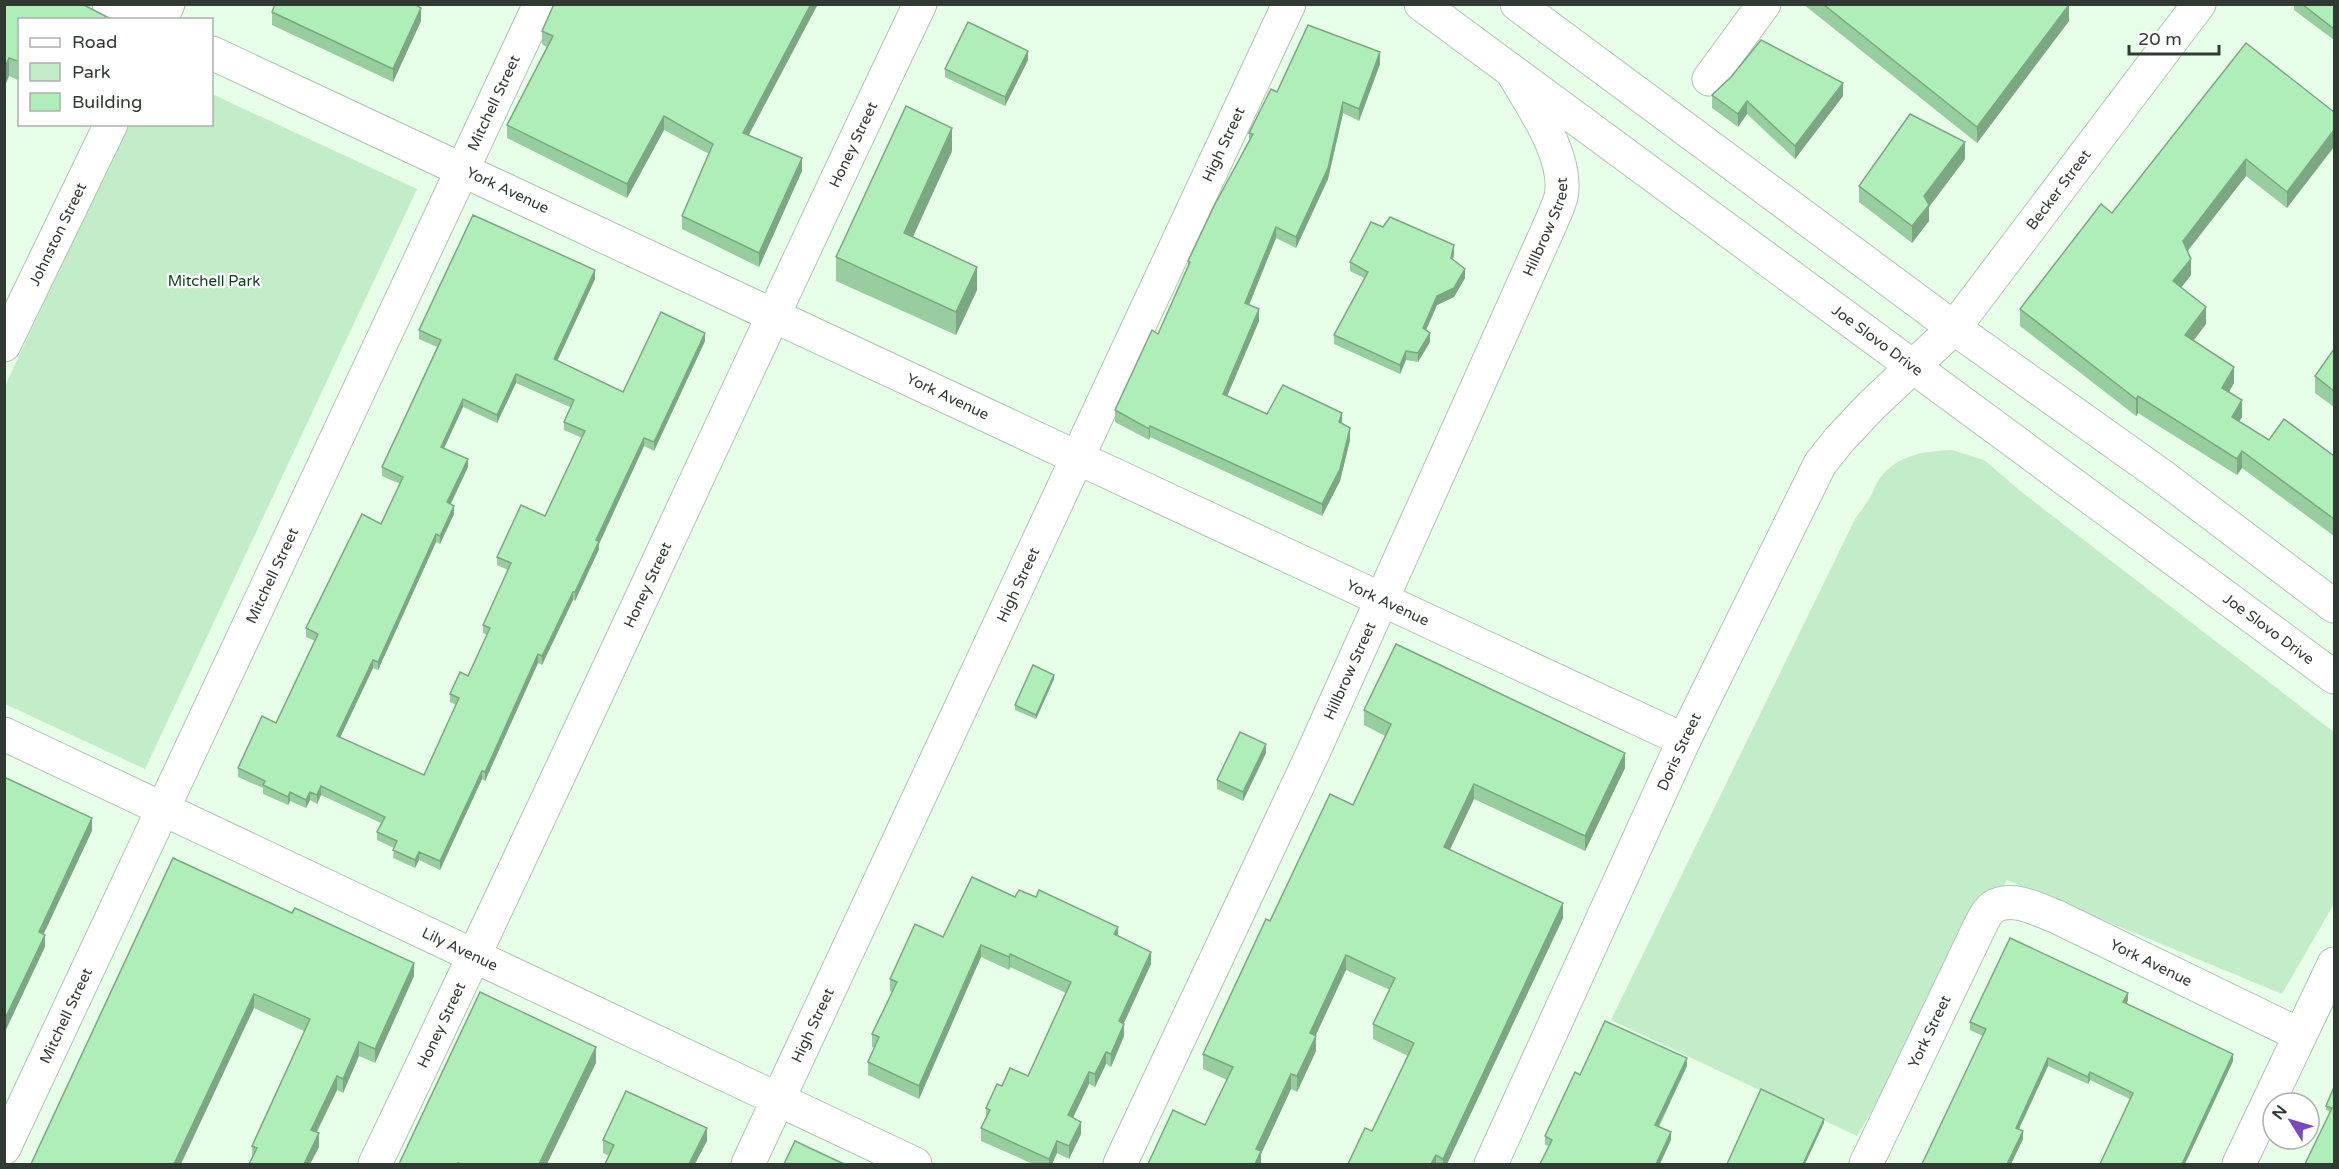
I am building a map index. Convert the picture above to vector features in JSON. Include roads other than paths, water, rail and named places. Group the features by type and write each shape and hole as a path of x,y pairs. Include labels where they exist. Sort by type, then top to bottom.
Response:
{"street":[{"path":"109,4 136,18"},
{"path":"162,18 168,4"},
{"name":"Mitchell Street","path":"4,1148 540,4"},
{"name":"Honey Street","path":"375,1164 475,956 772,313 920,4"},
{"name":"High Street","path":"748,1164 1289,4"},
{"name":"Joe Slovo Drive","path":"1421,4 2334,677"},
{"path":"1517,4 1954,328 2162,476 2334,606"},
{"path":"1709,79 1764,4"},
{"name":"Becker Street","path":"1912,367 1954,328 2199,4"},
{"name":"York Avenue","path":"213,53 772,313 1382,602 1684,740"},
{"name":"Hillbrow Street","path":"1120,1164 1382,602 1561,197 1562,177 1556,156 1543,124 1513,73"},
{"name":"Johnston Street","path":"4,345 110,126"},
{"name":"Doris Street","path":"1491,1164 1684,740 1820,464 1839,440 1912,367"},
{"name":"Lily Avenue","path":"4,734 915,1164"},
{"name":"York Avenue","path":"1999,904 2016,903 2057,917 2300,1035"},
{"name":"York Street","path":"1866,1164 1980,926 1990,910 1999,904"},
{"path":"2239,1164 2334,964"}],"park label":[{"name":"Mitchell Park","path":"214,281"}]}
